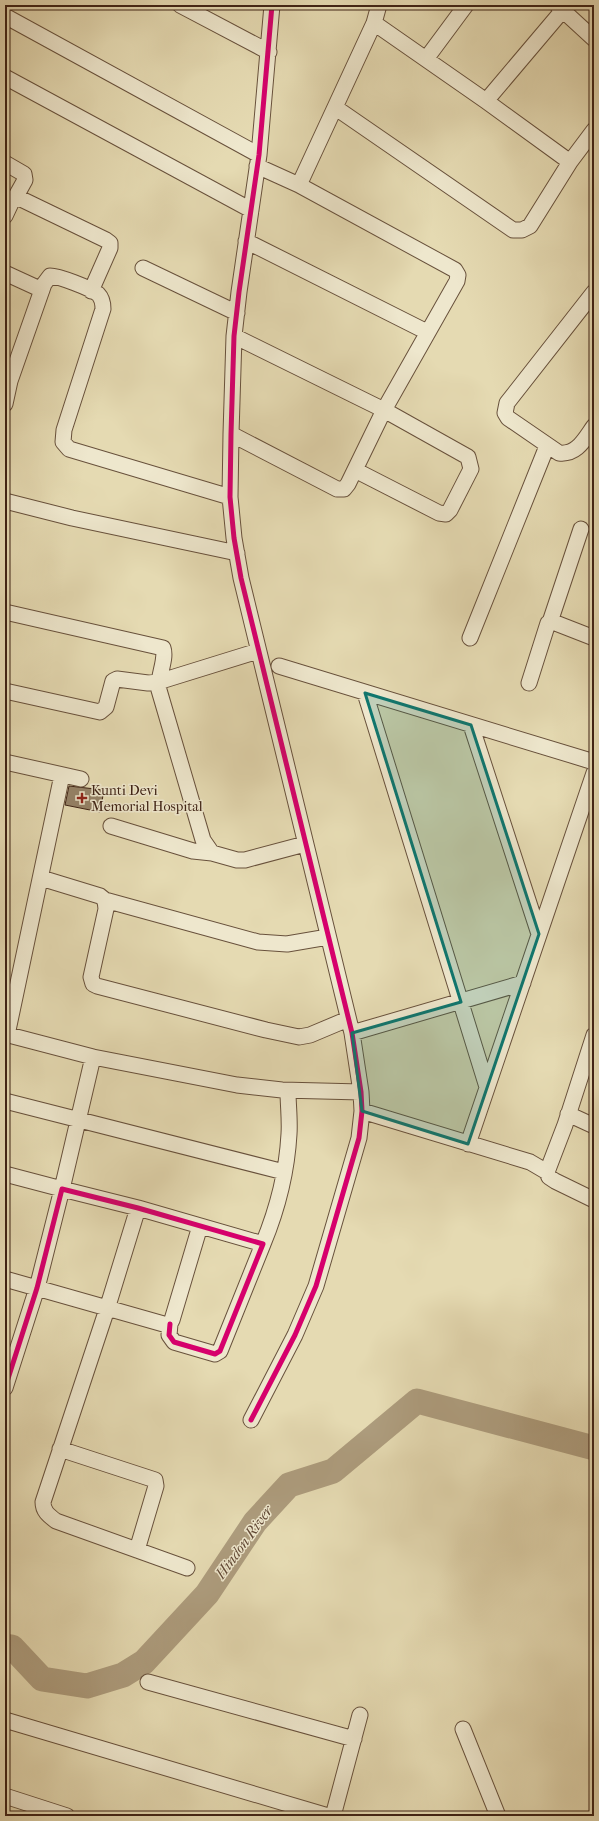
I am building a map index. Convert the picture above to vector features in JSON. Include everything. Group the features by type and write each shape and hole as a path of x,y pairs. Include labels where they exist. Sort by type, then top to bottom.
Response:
{"street":[{"path":"180,5 269,52"},
{"path":"251,1420 295,1335 316,1286 357,1146 362,1111 361,1092 352,1033 258,651 237,553 230,497 230,434 234,336 258,160 269,52 272,5"},
{"path":"299,185 336,108 374,23 379,5"},
{"path":"426,59 466,5"},
{"path":"486,101 560,8 594,39"},
{"path":"5,16 258,160 299,185 455,270 458,276 458,281 427,332 384,410 355,470 344,489 337,489 230,434"},
{"path":"374,23 570,162"},
{"path":"5,77 250,210"},
{"path":"336,108 513,230 522,230 530,226 570,162 594,130"},
{"path":"5,163 24,174 25,180 5,215"},
{"path":"16,198 20,198 110,243 110,248 91,291"},
{"path":"246,241 427,332"},
{"path":"143,268 237,313"},
{"path":"5,273 42,290"},
{"path":"5,404 10,381 42,290 50,276 58,276 98,294 103,303 103,309 64,430 63,442 69,449 230,497"},
{"path":"594,292 507,404 505,413 508,418 559,453 568,454 580,446 594,426"},
{"path":"234,336 384,410 468,457 471,469 450,510 446,514 440,513 355,470"},
{"path":"470,638 547,446"},
{"path":"5,501 72,518 237,553"},
{"path":"529,683 547,624 550,622 581,530"},
{"path":"5,612 160,647 164,651 158,682 204,840 212,853"},
{"path":"550,622 594,638"},
{"path":"5,691 100,712 106,707 114,681 117,679 148,683 158,682 258,651"},
{"path":"279,666 365,694 594,762"},
{"path":"365,694 488,1087"},
{"path":"471,725 539,934"},
{"path":"5,762 81,779"},
{"path":"468,1144 594,773"},
{"path":"62,775 6,1034 93,1057 237,1085 288,1091 361,1092"},
{"path":"111,826 193,851 212,853 237,860 244,860 305,844"},
{"path":"40,878 100,896 105,900 258,942 287,944 328,937"},
{"path":"105,900 106,909 91,977 93,984 96,986 266,1030 300,1037 310,1035 348,1018"},
{"path":"352,1033 523,983"},
{"path":"547,1172 594,1034"},
{"path":"5,1388 37,1288 79,1120 93,1057"},
{"path":"200,1226 170,1324 169,1335 174,1342 215,1354 220,1351 273,1220 284,1172 289,1133 288,1091"},
{"path":"5,1101 284,1172"},
{"path":"362,1111 530,1162 547,1172 549,1177 555,1181 594,1200"},
{"path":"568,1114 594,1126"},
{"path":"5,1174 138,1208 263,1244"},
{"path":"138,1208 108,1309 60,1449 43,1502 43,1507 47,1514 56,1521 187,1568"},
{"path":"5,1279 108,1309 167,1325 170,1324"},
{"path":"60,1449 155,1480 156,1486 136,1550"},
{"path":"148,1682 354,1740"},
{"path":"333,1816 360,1715"},
{"path":"5,1720 328,1816"},
{"path":"463,1729 498,1816"},
{"path":"5,1796 67,1816"}],"highlighted area":[{"path":"365,693 471,725 539,934 468,1144 362,1111 352,1033 461,1002"}],"building":[{"path":"69,786 104,790 100,812 65,805"}],"waterway":[{"name":"Hindon River","path":"5,1646 12,1647 42,1679 87,1686 123,1675 144,1662 207,1594 255,1522 289,1485 333,1471 417,1401 594,1448"}],"cycle path":[{"path":"251,1420 295,1335 316,1286 359,1138 362,1111 361,1092 352,1033 241,578 234,538 230,497 234,336 259,155 272,5"},
{"path":"5,1388 37,1288 62,1189 138,1208 263,1244 220,1351 215,1354 174,1342 169,1335 170,1324"}],"place":[{"name":"Kunti Devi Memorial Hospital","path":"82,798"}]}
